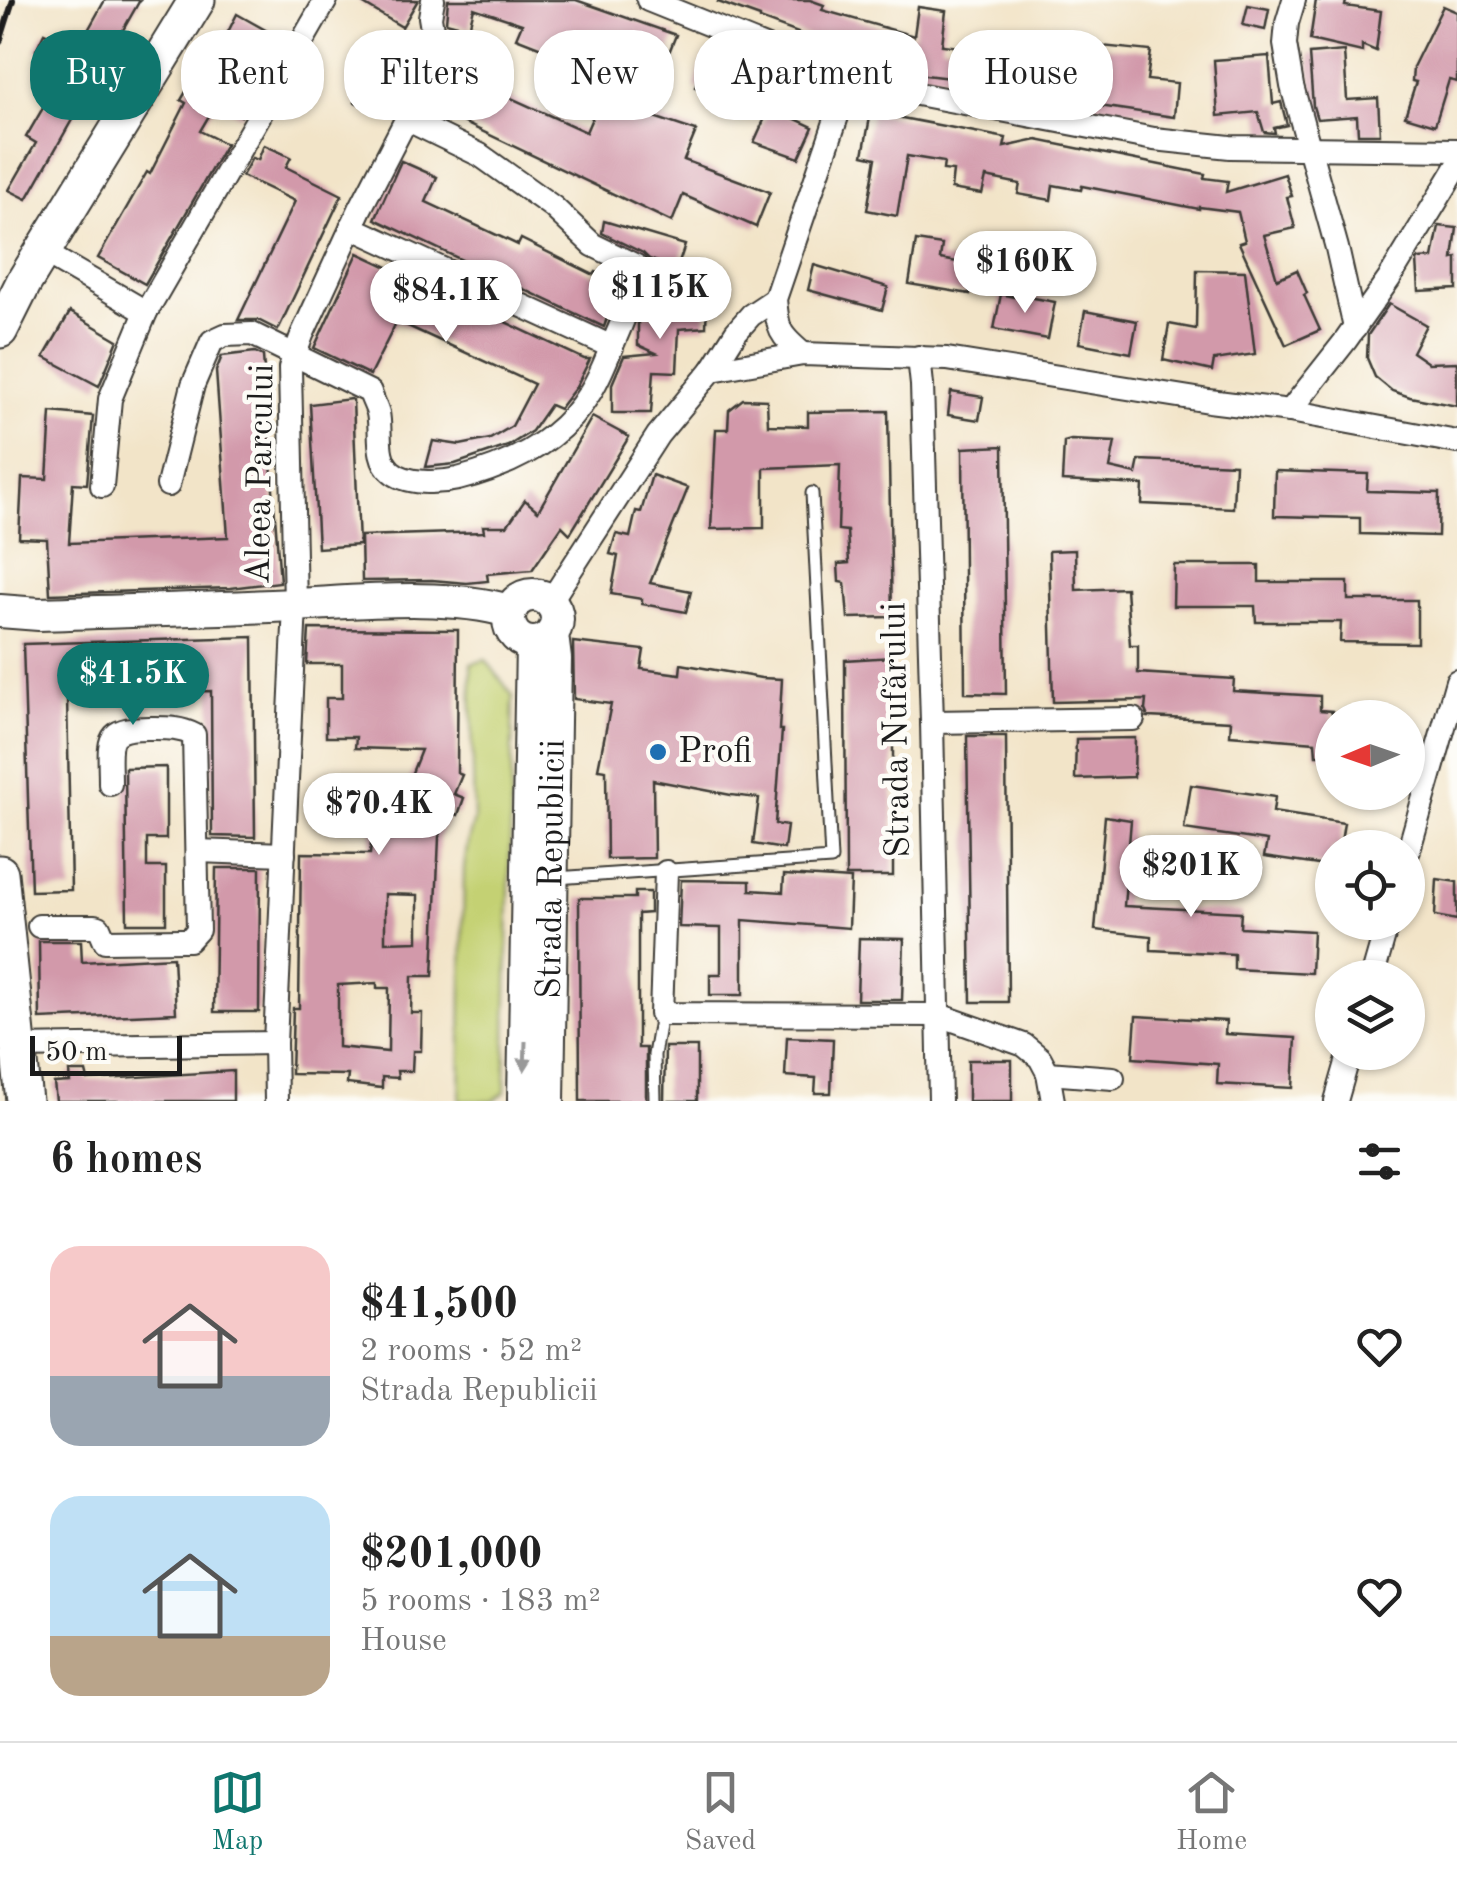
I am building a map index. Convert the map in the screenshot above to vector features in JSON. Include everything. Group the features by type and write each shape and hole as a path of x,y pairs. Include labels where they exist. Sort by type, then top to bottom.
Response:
{"main road":[{"path":"0,330 24,282 196,0"},
{"path":"0,873 24,1101"}],"street":[{"path":"102,486 110,400 146,312 326,0"},
{"name":"Aleea Parcului","path":"432,30 433,0"},
{"path":"648,0 722,30"},
{"path":"1294,0 1285,44 1292,86 1355,328"},
{"path":"928,97 1154,139 1230,147 1457,150"},
{"name":"Aleea Parcului","path":"276,1101 275,1043 295,605 290,368 351,227 405,120"},
{"path":"168,485 193,385 212,342 225,335 252,334 370,392 378,414 381,453 391,472 411,480 442,483 490,471 531,452 560,429 589,395 636,284 636,266 593,245 552,207 480,155 408,120"},
{"path":"804,354 786,340 778,326 774,300 836,120"},
{"path":"1290,411 1389,280 1457,167"},
{"path":"351,227 612,346"},
{"path":"44,252 146,312"},
{"path":"0,611 39,614 344,602 480,604 509,611 514,635 525,643 545,627 658,435 712,370 743,324 774,300"},
{"path":"712,370 804,354 920,357 1290,411 1457,442"},
{"name":"Strada Nufărului","path":"920,357 940,1101"},
{"name":"Strada Republicii","path":"545,627 555,659 548,1101"},
{"name":"Strada Republicii","path":"524,1101 545,627"},
{"path":"1415,830 1457,681"},
{"path":"932,722 1133,718"},
{"path":"39,926 95,926 105,941 189,940 198,930 194,735 178,729 121,730 110,747 110,784"},
{"path":"197,851 284,854"},
{"path":"666,872 662,1014 938,1014 1024,1044 1040,1058 1048,1074 1053,1101"},
{"path":"18,1047 275,1043"},
{"path":"1336,1101 1345,1070"},
{"path":"1048,1074 1113,1078"}],"lane":[{"path":"552,878 831,859 812,493"},
{"path":"655,1101 654,1055 662,1014"}],"green space":[{"path":"486,660 513,696 505,1092 493,1101 460,1101 464,867 474,820 471,664"}],"building":[{"path":"105,0 140,0 123,30 88,30"},
{"path":"357,0 418,0 402,27"},
{"path":"448,0 576,0 662,30 534,30 534,45 516,38 522,24 474,8 469,28 446,22"},
{"path":"810,0 824,5 822,10 893,30 790,30 718,2"},
{"path":"1316,0 1346,1 1345,6 1381,11 1376,51 1362,45 1362,52 1310,40"},
{"path":"1248,5 1269,9 1265,30 1243,25"},
{"path":"1443,6 1457,12 1457,82 1449,80 1435,125 1405,116 1416,82 1412,81 1413,67"},
{"path":"918,7 946,11 942,45 948,46 948,78 928,75 928,30 915,30"},
{"path":"237,14 265,30 229,30"},
{"path":"1113,47 1151,51 1147,80 1177,83 1174,117 1113,108"},
{"path":"1344,51 1347,100 1378,98 1380,134 1358,134 1357,116 1317,119 1309,54"},
{"path":"1269,56 1273,104 1281,102 1287,125 1274,128 1275,133 1264,132 1258,112 1218,116 1214,60"},
{"path":"514,99 534,108 534,120 560,120 586,132 591,120 663,120 696,131 684,160 770,192 756,227 683,195 672,222 458,120 514,120"},
{"path":"181,113 181,120 206,120 200,131 226,144 145,284 98,258 147,172 150,174"},
{"path":"36,120 72,120 27,199 9,190 36,143 26,137"},
{"path":"764,120 798,120 813,127 799,158 754,142"},
{"path":"870,120 913,120 1006,138 1004,147 1037,140 1205,174 1204,178 1228,181 1226,192 1285,174 1295,228 1264,235 1277,279 1297,270 1320,330 1286,345 1239,243 1245,241 1238,212 1199,209 1082,186 1081,190 1053,185 1051,200 1018,194 1020,184 986,177 982,194 951,189 953,171 943,170 944,162 907,156 897,216 867,210 876,158 863,155"},
{"path":"264,145 291,157 286,167 342,195 278,330 258,320 238,320 295,201 242,176 252,158 258,160"},
{"path":"401,161 437,177 426,202 518,245 521,239 594,275 596,272 619,282 604,327 375,219"},
{"path":"604,221 685,245 677,269 649,259 602,233"},
{"path":"1439,226 1457,228 1453,259 1457,258 1457,289 1419,291 1417,261 1433,258"},
{"path":"916,241 942,245 940,259 974,265 970,294 909,284"},
{"path":"358,253 590,359 576,387 559,409 550,405 532,431 508,446 455,464 426,467 433,441 460,445 490,439 512,426 534,384 397,321 370,375 314,348"},
{"path":"814,265 888,287 882,310 808,290"},
{"path":"1197,270 1245,271 1255,354 1214,360 1212,371 1163,360 1169,324 1196,329"},
{"path":"665,274 708,274 706,327 679,329 677,372 654,371 651,413 612,413 612,384 624,356 656,353 638,345 638,322 641,314 664,314"},
{"path":"1001,294 1055,302 1048,339 994,329"},
{"path":"1389,304 1426,325 1412,352 1428,363 1457,362 1457,406 1392,391 1375,377 1367,358 1368,335"},
{"path":"1085,311 1137,321 1131,353 1079,343"},
{"path":"70,312 118,340 99,386 44,357"},
{"path":"255,352 263,356 280,582 230,588 50,594 47,539 19,538 22,478 47,479 51,412 93,416 87,484 73,483 69,543 228,537 216,371 222,356"},
{"path":"951,392 983,397 979,420 948,415"},
{"path":"351,399 359,545 318,548 310,404"},
{"path":"743,399 767,400 768,425 808,426 808,412 888,411 892,617 848,618 845,583 839,582 838,564 849,563 847,531 838,530 840,465 764,468 764,528 711,529 716,429 728,429 729,410"},
{"path":"592,417 629,437 570,534 562,526 532,570 487,574 488,581 467,583 362,581 361,536 484,532 483,526 507,526 525,500 538,511"},
{"path":"1064,442 1115,442 1110,468 1136,474 1139,460 1235,464 1233,508 1142,504 1143,485 1062,481"},
{"path":"1003,446 1006,694 965,693 963,448"},
{"path":"1275,471 1368,474 1367,491 1439,493 1438,536 1360,534 1360,518 1274,516"},
{"path":"652,475 688,488 650,583 691,591 686,612 611,594 618,556 610,554 616,534 630,537 636,511 641,512"},
{"path":"1075,550 1076,590 1126,588 1130,645 1138,645 1138,673 1234,679 1233,691 1320,696 1320,700 1315,700 1315,742 1230,735 1231,721 1148,717 1146,700 1053,702 1049,551"},
{"path":"1174,565 1259,565 1259,582 1348,582 1348,600 1417,600 1417,643 1340,642 1341,622 1256,622 1255,606 1173,606"},
{"path":"309,629 458,630 457,773 462,775 454,794 464,798 458,815 449,812 439,837 433,976 412,976 411,1013 422,1013 421,1051 413,1051 412,1071 397,1071 398,1078 382,1077 382,1088 347,1084 348,1075 291,1074 293,1008 299,1008 301,853 370,854 375,801 367,798 375,776 406,788 421,750 355,748 356,737 326,737 326,698 342,698 342,664 307,664","holes":["385,894 418,895 418,941 385,942","377,983 377,988 389,988 388,1052 338,1047 338,985"]},
{"path":"253,637 255,837 212,836 211,691 67,697 71,890 31,891 23,644"},
{"path":"573,642 644,650 641,669 680,674 681,664 782,679 775,824 787,826 784,849 753,844 759,798 653,780 654,858 607,859 606,770 598,769 611,704 574,699"},
{"path":"893,657 893,876 846,876 845,660"},
{"path":"967,736 1006,736 1008,1002 971,1002"},
{"path":"1135,738 1134,777 1075,779 1076,739"},
{"path":"166,767 166,839 147,839 147,867 166,867 166,923 127,923 125,768"},
{"path":"1191,785 1275,797 1273,812 1344,823 1343,830 1315,830 1315,864 1264,857 1267,841 1184,829"},
{"path":"1105,816 1131,820 1124,906 1241,912 1240,927 1313,931 1311,973 1234,969 1234,954 1151,950 1151,936 1095,930"},
{"path":"216,868 260,868 259,1012 214,1012"},
{"path":"784,875 851,879 849,928 743,920 743,995 710,995 710,974 721,974 721,928 679,927 681,880 750,881 750,890 783,892"},
{"path":"1437,879 1457,882 1457,920 1435,916"},
{"path":"635,892 650,892 650,913 638,914 638,1048 646,1048 646,1101 580,1101 579,898 635,898"},
{"path":"859,938 904,939 902,1000 857,1000"},
{"path":"39,941 81,941 82,962 173,957 176,1013 40,1019"},
{"path":"1136,1016 1226,1021 1225,1034 1296,1038 1293,1088 1217,1084 1218,1064 1133,1058"},
{"path":"787,1037 833,1039 831,1093 815,1093 816,1078 785,1076"},
{"path":"665,1047 697,1047 697,1101 664,1101"},
{"path":"968,1060 1012,1060 1012,1101 968,1101"},
{"path":"233,1071 233,1101 56,1101 54,1083 70,1082 69,1072 86,1072 88,1080"}],"railway":[{"path":"0,42 13,0"}],"place":[{"name":"Profi","path":"658,752"}]}
